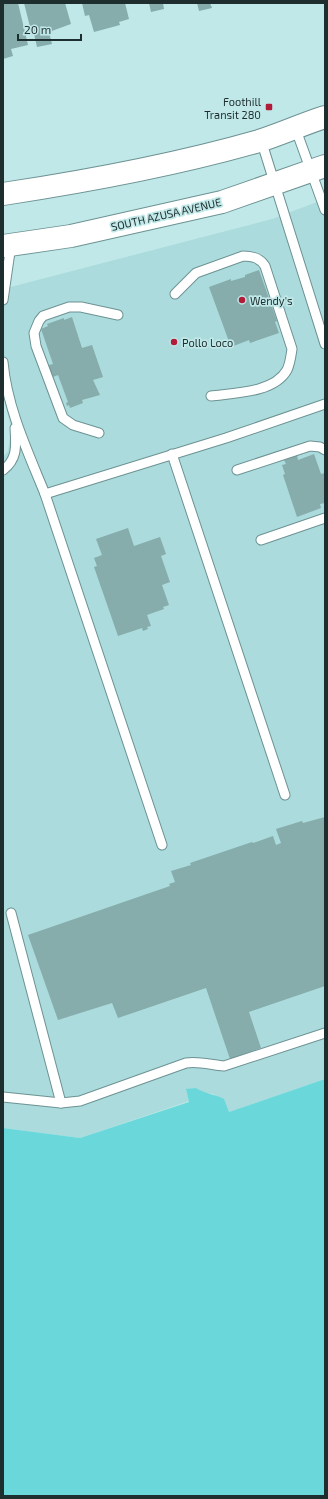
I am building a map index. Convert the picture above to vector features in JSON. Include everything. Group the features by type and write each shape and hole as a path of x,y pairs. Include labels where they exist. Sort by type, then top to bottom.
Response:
{"main road":[{"path":"3,194 61,185 191,159 261,140 325,117"},
{"name":"SOUTH AZUSA AVENUE","path":"7,246 71,236 222,202 318,168"}],"lane":[{"path":"295,127 318,168 325,210"},
{"path":"261,140 325,344"},
{"path":"3,300 7,246"},
{"path":"175,294 196,273 243,256 258,259 265,266 292,349 287,370 276,382 266,388 212,396"},
{"path":"99,433 73,425 63,418 36,346 34,333 43,316 69,307 81,307 118,314"},
{"path":"3,362 4,375 14,415 23,442 45,494 162,845"},
{"path":"45,494 226,438 325,404"},
{"path":"3,470 12,461 16,454 14,415"},
{"path":"237,470 310,446 320,447 325,450"},
{"path":"172,454 285,795"},
{"path":"261,540 325,518"},
{"path":"10,913 61,1103"},
{"path":"3,1097 61,1103 80,1101 186,1063 198,1061 224,1066 325,1033"}],"shaded area":[{"path":"325,199 325,1079 229,1112 214,1094 204,1093 196,1088 186,1090 189,1101 80,1138 3,1128 3,457 8,451 11,429 3,393 3,289 272,219"},
{"path":"325,1079 325,1496 3,1496 3,1128 80,1138 189,1102 186,1089 196,1088 224,1099 229,1112"}],"building":[{"path":"3,3 18,3 28,45 11,49 13,56 3,59"},
{"path":"24,3 65,3 71,24 49,32 52,44 37,47 34,34 32,35"},
{"path":"82,3 125,3 129,19 119,22 120,25 94,32 89,15 85,16"},
{"path":"149,3 163,3 164,9 151,12"},
{"path":"197,3 210,3 212,8 199,11"},
{"name":"Wendy's","path":"259,270 277,321 275,322 279,333 250,343 249,340 231,347 209,287 231,279 231,281 245,277 245,275"},
{"path":"72,317 82,348 92,345 103,377 93,380 100,395 82,400 83,403 70,408 69,405 67,406 66,403 68,402 58,375 53,377 52,374 50,374 49,365 53,364 41,329 48,326 47,324"},
{"path":"314,454 321,474 325,473 325,503 320,504 321,508 297,517 283,475 285,474 282,465 286,464 284,460 297,455 298,460"},
{"path":"128,528 134,546 160,537 166,554 161,556 170,582 162,585 169,605 163,607 164,609 147,615 151,626 147,627 148,629 143,631 142,628 118,636 94,567 97,566 94,558 102,555 96,539"},
{"path":"325,817 325,986 249,1012 261,1048 230,1059 206,988 118,1018 112,1003 58,1020 28,935 170,886 169,884 175,882 171,871 191,865 190,863 273,836 276,845 281,843 276,829 302,821 303,823"}],"place":[{"name":"Foothill Transit 280","path":"269,107"},
{"name":"Wendy's","path":"242,300"},
{"name":"Pollo Loco","path":"174,342"}]}
